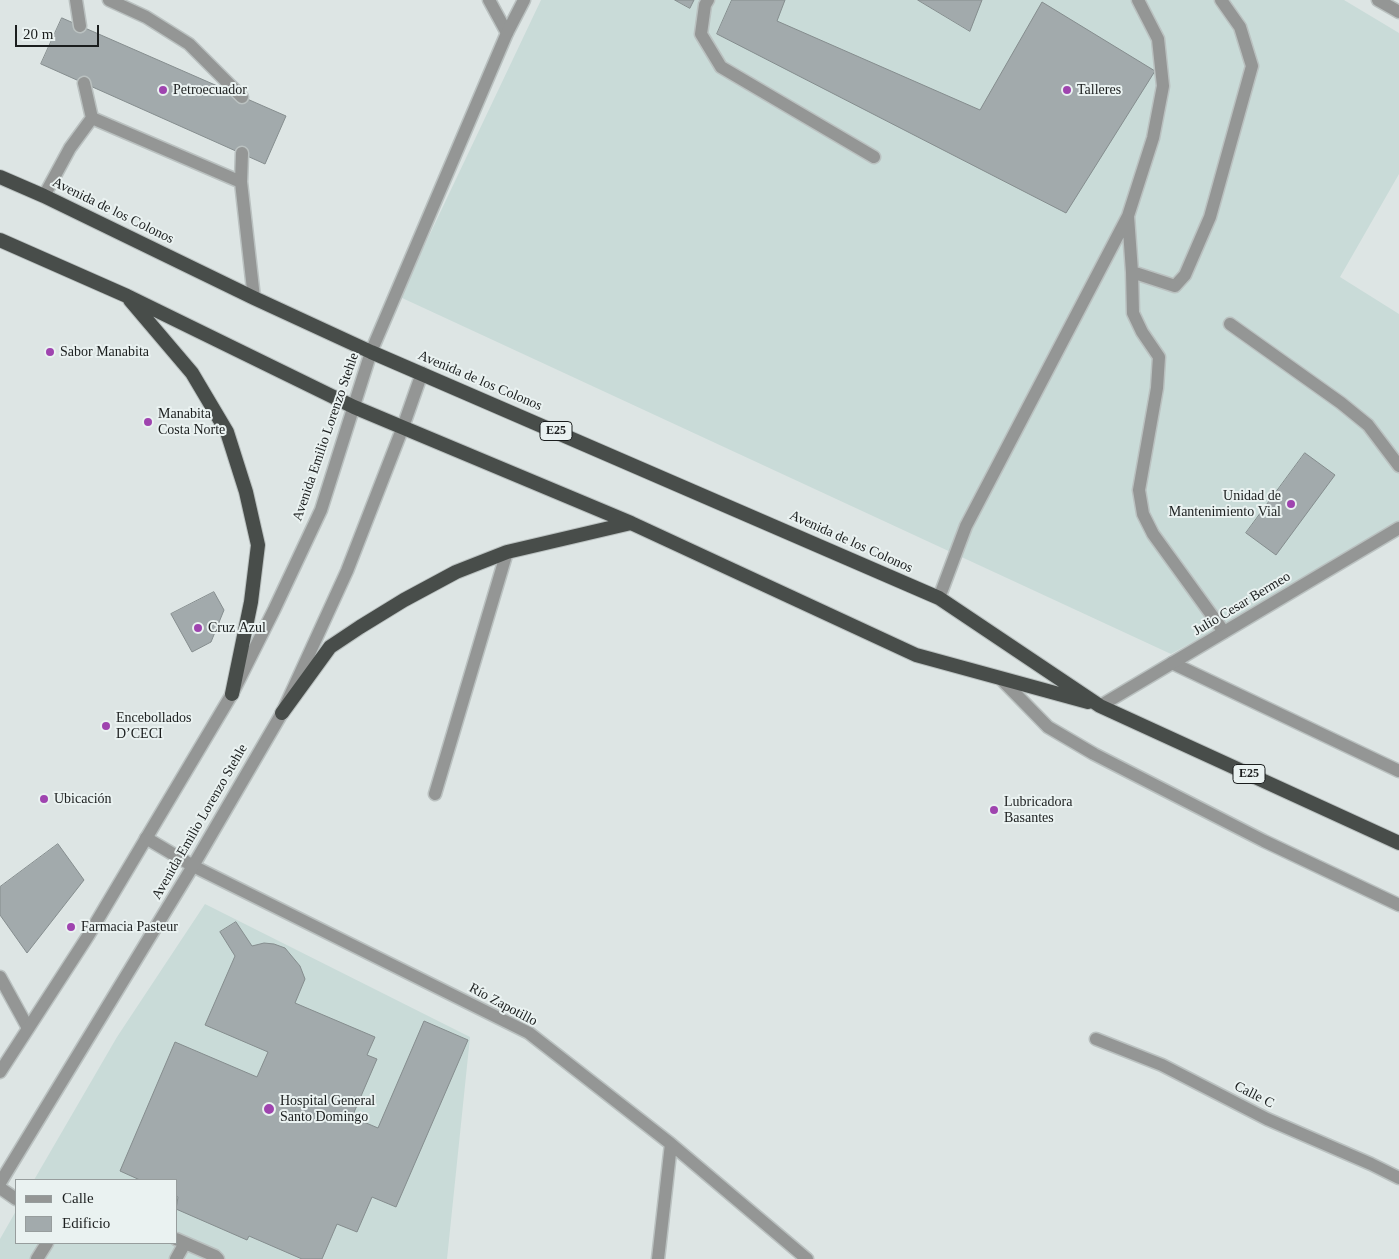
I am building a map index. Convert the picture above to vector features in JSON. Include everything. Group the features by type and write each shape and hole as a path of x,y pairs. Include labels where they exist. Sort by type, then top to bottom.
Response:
{"highway":[{"name":"Avenida de los Colonos","path":"0,177 44,196 254,298 371,352 939,598 1100,706 1399,843"},
{"name":"Avenida de los Colonos","path":"0,240 127,296 354,406 631,524 916,655 1100,706"},
{"path":"127,296 192,372 227,432 246,492 258,545 251,602 232,694"},
{"path":"282,713 330,647 389,609 456,572 507,552 631,524"}],"street":[{"path":"76,0 80,26"},
{"path":"109,0 146,17 189,44 242,96"},
{"path":"489,0 508,33"},
{"name":"Avenida Emilio Lorenzo Stehle","path":"0,1072 88,936 232,694 321,510 371,352 508,33 524,0"},
{"path":"708,0 705,5 701,34 721,67 874,157"},
{"path":"939,598 966,526 1128,216 1153,138 1163,86 1158,39 1138,0"},
{"path":"1132,272 1175,286 1185,275 1210,217 1252,66 1240,27 1221,0"},
{"path":"1378,0 1399,12"},
{"path":"44,196 70,148 92,118 84,84"},
{"path":"92,118 241,182"},
{"path":"242,153 241,182 254,298"},
{"path":"1128,216 1133,314 1142,332 1159,357 1157,388 1139,490 1143,514 1153,534 1224,632"},
{"path":"1230,324 1341,403 1361,420 1386,447 1399,466"},
{"name":"Avenida Emilio Lorenzo Stehle","path":"0,1183 193,866 282,713 347,571 422,373"},
{"name":"Julio Cesar Bermeo","path":"1100,706 1399,528"},
{"path":"435,794 507,552"},
{"path":"1172,663 1399,770"},
{"path":"1001,679 1048,727 1094,754 1264,841 1399,905"},
{"name":"Río Zapotillo","path":"146,838 193,866 529,1033 671,1144 807,1259"},
{"path":"0,977 28,1028"},
{"name":"Calle C","path":"1096,1039 1162,1066 1267,1119 1399,1178"},
{"path":"658,1259 671,1144"},
{"path":"0,1188 15,1197"},
{"path":"176,1259 181,1241 218,1259"},
{"path":"37,1259 47,1244"}],"shaded area":[{"path":"541,0 1344,0 1399,33 1399,174 1340,277 1399,314 1399,529 1171,654 400,297"},
{"name":"Hospital General Santo Domingo","path":"205,904 470,1037 447,1259 0,1259 0,1239 15,1213 15,1244 178,1244 178,1179 35,1179 117,1037"}],"building":[{"path":"675,0 694,0 690,8"},
{"name":"Talleres","path":"732,0 785,0 777,21 980,110 1042,2 1155,71 1066,213 717,34"},
{"path":"918,0 982,0 970,31"},
{"name":"Petroecuador","path":"62,18 286,116 265,164 41,64"},
{"name":"Unidad de Mantenimiento Vial","path":"1305,453 1335,475 1276,555 1246,533"},
{"name":"Cruz Azul","path":"214,592 224,610 211,642 192,652 171,614"},
{"path":"58,844 84,880 27,953 0,915 0,887"},
{"path":"236,922 252,946 264,943 285,948 300,966 305,979 295,1003 375,1037 367,1055 377,1059 352,1117 378,1128 424,1021 468,1040 396,1207 372,1197 357,1232 337,1224 322,1259 302,1259 249,1236 247,1240 178,1210 178,1179 138,1179 120,1171 175,1042 257,1077 268,1052 205,1025 235,956 220,932"}],"place":[{"name":"Petroecuador","path":"163,90"},
{"name":"Talleres","path":"1067,90"},
{"name":"Sabor Manabita","path":"50,352"},
{"name":"Manabita Costa Norte","path":"148,422"},
{"name":"Unidad de Mantenimiento Vial","path":"1291,504"},
{"name":"Cruz Azul","path":"198,628"},
{"name":"Encebollados D’CECI","path":"106,726"},
{"name":"Ubicación","path":"44,799"},
{"name":"Lubricadora Basantes","path":"994,810"},
{"name":"Farmacia Pasteur","path":"71,927"},
{"name":"Hospital General Santo Domingo","path":"269,1109"}]}
